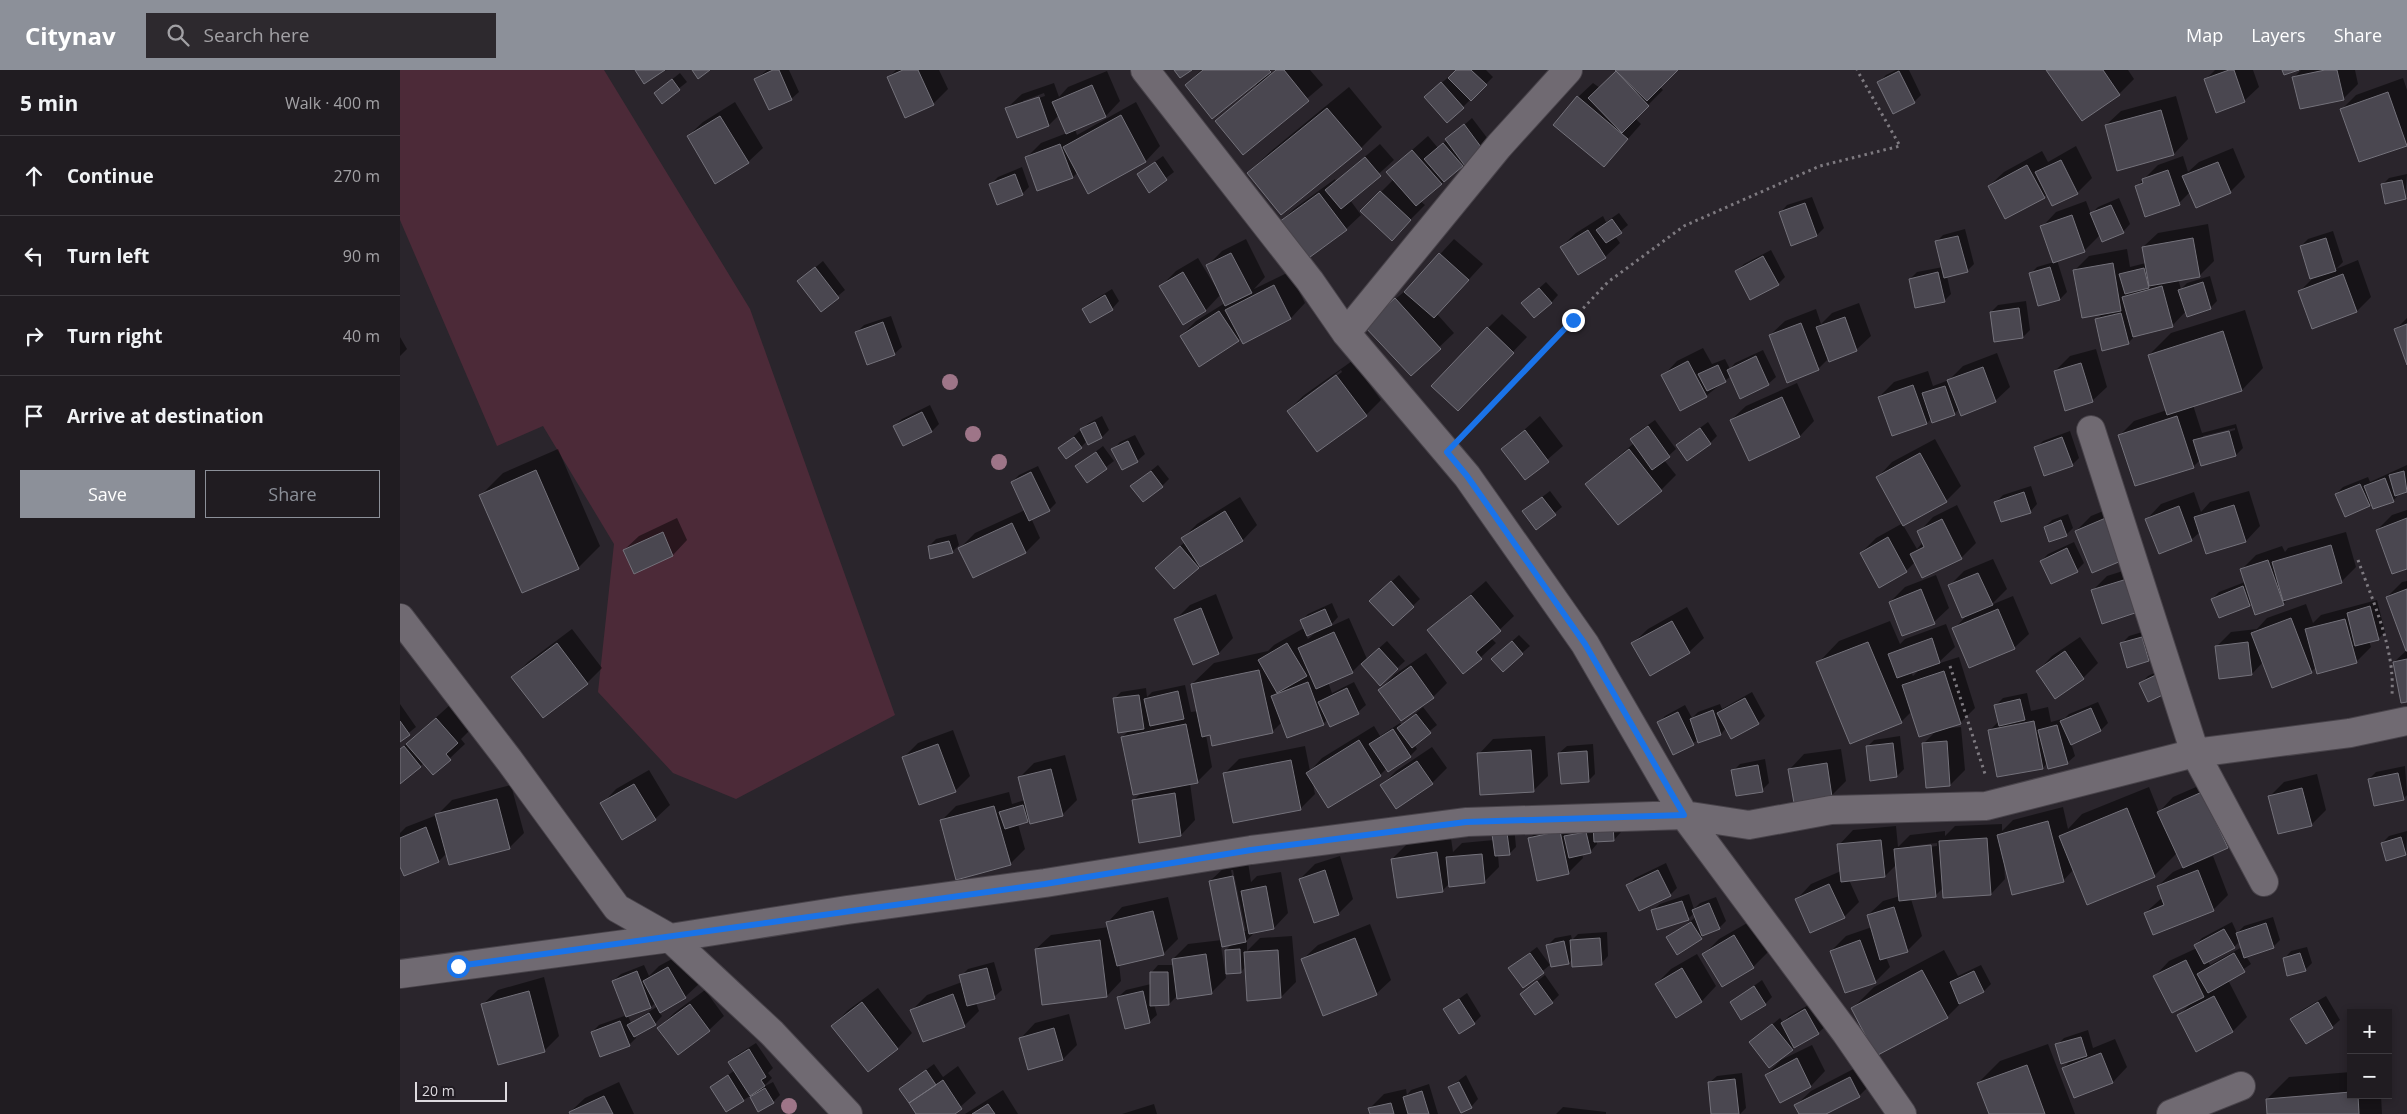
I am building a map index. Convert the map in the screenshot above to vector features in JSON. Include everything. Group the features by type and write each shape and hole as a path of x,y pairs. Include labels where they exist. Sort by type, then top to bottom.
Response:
{"street":[{"path":"1145,70 1310,281 1346,333 1467,476 1585,644 1684,815 1846,1033 1902,1114"},
{"path":"1346,333 1499,146 1568,70"},
{"path":"2091,430 2195,753 2264,882"},
{"path":"400,618 509,760 617,908 670,938 772,1033 848,1114"},
{"path":"400,974 670,938 847,910 1045,884 1251,850 1466,822 1684,815 1749,824 1830,810 1994,804 2195,753 2350,733 2398,723"},
{"path":"2172,1114 2241,1086"}],"path":[{"path":"1447,452 1608,282 1684,226 1820,166 1900,146 1857,70"},
{"path":"2358,560 2381,623 2393,679 2398,723"},
{"path":"1950,666 1971,724 1994,804"}],"shaded area":[{"path":"400,70 604,70 750,309 895,715 736,799 673,773 598,692 614,544 543,426 497,446 400,220"}],"building":[{"path":"635,70 665,70 644,84"},
{"path":"692,70 710,70 698,79"},
{"path":"773,70 779,70 792,100 769,110 754,79"},
{"path":"903,70 918,70 934,105 905,118 887,77"},
{"path":"1174,70 1192,70 1180,78"},
{"path":"1203,70 1269,70 1271,72 1212,119 1185,85"},
{"path":"1276,70 1284,70 1309,101 1243,155 1215,121"},
{"path":"1456,70 1471,70 1487,85 1471,101 1448,78"},
{"path":"1615,70 1678,70 1647,101"},
{"path":"2046,70 2103,70 2120,95 2082,121"},
{"path":"2234,70 2245,102 2216,113 2204,79"},
{"path":"2282,70 2299,70 2284,75"},
{"path":"2325,70 2337,70 2344,100 2300,109 2292,77"},
{"path":"1616,71 1649,106 1622,133 1588,98"},
{"path":"1899,71 1915,103 1893,114 1877,82"},
{"path":"672,79 680,90 662,104 654,93"},
{"path":"1441,82 1464,108 1447,123 1424,97"},
{"path":"1092,85 1106,117 1066,134 1052,102"},
{"path":"2388,92 2407,146 2359,162 2340,109"},
{"path":"1577,96 1628,139 1604,167 1553,125"},
{"path":"1039,97 1049,126 1017,138 1005,108"},
{"path":"1327,108 1362,149 1281,215 1247,173"},
{"path":"2161,110 2174,155 2117,171 2105,125"},
{"path":"1121,115 1146,162 1088,194 1063,147"},
{"path":"720,116 749,163 715,184 687,136"},
{"path":"1464,124 1484,151 1465,166 1445,139"},
{"path":"1443,143 1463,166 1444,182 1424,159"},
{"path":"1060,144 1073,178 1037,191 1025,157"},
{"path":"1412,150 1442,184 1416,206 1386,172"},
{"path":"1365,157 1381,176 1341,209 1325,190"},
{"path":"2061,160 2078,194 2052,206 2035,172"},
{"path":"1155,162 1167,180 1149,193 1137,174"},
{"path":"2218,162 2231,193 2196,208 2182,176"},
{"path":"2027,165 2045,198 2005,219 1988,186"},
{"path":"2168,170 2180,205 2145,217 2135,186 2143,183 2142,179"},
{"path":"1015,174 1023,195 997,205 989,184"},
{"path":"2402,180 2406,199 2385,204 2381,184"},
{"path":"1380,191 1411,220 1392,241 1360,211"},
{"path":"1319,193 1347,230 1306,260 1279,222"},
{"path":"1805,203 1817,236 1791,246 1779,212"},
{"path":"2111,205 2124,233 2102,242 2090,213"},
{"path":"2072,215 2085,252 2053,263 2040,226"},
{"path":"1612,219 1622,233 1606,243 1596,230"},
{"path":"1588,230 1606,258 1578,275 1560,247"},
{"path":"1958,236 1968,272 1944,278 1935,241"},
{"path":"2193,238 2200,277 2149,286 2142,247"},
{"path":"2326,238 2336,271 2310,279 2300,246"},
{"path":"1231,253 1252,293 1225,306 1206,265"},
{"path":"1439,253 1469,280 1434,318 1404,292"},
{"path":"1763,256 1779,285 1750,300 1735,271"},
{"path":"2113,263 2121,311 2082,318 2073,270"},
{"path":"815,267 839,298 821,312 797,281"},
{"path":"2050,267 2060,300 2038,306 2029,273"},
{"path":"2144,268 2149,288 2125,294 2119,274"},
{"path":"1183,272 1206,311 1183,325 1159,286"},
{"path":"1938,272 1945,302 1915,308 1909,279"},
{"path":"2343,274 2357,312 2312,329 2298,291"},
{"path":"2203,282 2211,309 2187,317 2178,290"},
{"path":"1274,285 1291,319 1243,344 1225,310"},
{"path":"2162,286 2173,327 2133,337 2122,297"},
{"path":"1539,288 1552,303 1534,318 1521,303"},
{"path":"1105,295 1113,310 1090,323 1082,309"},
{"path":"1395,298 1441,349 1411,376 1364,326"},
{"path":"2019,308 2023,338 1994,342 1990,312"},
{"path":"1219,311 1239,341 1199,367 1180,336"},
{"path":"2121,313 2129,344 2102,351 2095,319"},
{"path":"1845,317 1857,351 1829,362 1816,327"},
{"path":"883,322 895,355 867,365 855,332"},
{"path":"1801,323 1819,370 1787,383 1769,335"},
{"path":"2407,324 2407,365 2394,329"},
{"path":"1487,327 1514,353 1458,411 1431,386"},
{"path":"2223,331 2242,391 2167,415 2148,355"},
{"path":"1756,356 1769,385 1740,399 1727,370"},
{"path":"1688,361 1707,397 1680,411 1661,375"},
{"path":"2081,363 2093,402 2065,411 2054,371"},
{"path":"1718,365 1726,382 1707,391 1698,374"},
{"path":"1983,367 1996,402 1961,416 1947,380"},
{"path":"1336,375 1367,416 1317,452 1287,411"},
{"path":"1913,385 1927,424 1892,436 1878,397"},
{"path":"1945,386 1955,415 1932,423 1922,393"},
{"path":"1782,397 1800,437 1749,461 1730,420"},
{"path":"922,412 932,432 903,446 893,426"},
{"path":"2177,416 2194,468 2135,486 2118,435"},
{"path":"1095,422 1102,438 1088,445 1080,429"},
{"path":"1648,426 1670,457 1652,470 1630,439"},
{"path":"1700,428 1711,444 1687,461 1676,445"},
{"path":"1525,430 1549,462 1525,480 1501,449"},
{"path":"2229,431 2236,456 2201,466 2193,440"},
{"path":"1074,437 1082,448 1066,459 1058,448"},
{"path":"2062,437 2073,466 2044,476 2034,447"},
{"path":"1128,441 1138,462 1122,470 1111,449"},
{"path":"1629,449 1662,491 1618,525 1585,484"},
{"path":"1096,452 1107,469 1087,483 1075,466"},
{"path":"1920,453 1947,502 1903,526 1876,477"},
{"path":"536,470 579,569 522,593 479,495"},
{"path":"1151,471 1163,487 1143,502 1130,486"},
{"path":"2404,471 2407,492 2395,496 2389,475"},
{"path":"1031,472 1050,511 1029,521 1011,482"},
{"path":"2385,478 2394,502 2373,509 2364,486"},
{"path":"2360,484 2370,506 2345,517 2335,494"},
{"path":"2024,492 2031,513 2001,522 1994,502"},
{"path":"1542,497 1556,515 1536,530 1522,511"},
{"path":"2234,505 2246,542 2206,554 2194,517"},
{"path":"2179,506 2192,541 2159,554 2145,519"},
{"path":"1225,511 1243,541 1200,567 1181,538"},
{"path":"2108,517 2126,559 2092,573 2075,531"},
{"path":"2407,518 2407,569 2392,574 2376,530"},
{"path":"1942,519 1962,559 1922,578 1910,554 1924,547 1917,531"},
{"path":"2061,520 2067,536 2049,542 2044,527"},
{"path":"1012,523 1026,553 973,578 958,548"},
{"path":"663,532 673,556 634,574 623,550"},
{"path":"1888,537 1907,572 1879,588 1860,553"},
{"path":"949,541 953,553 930,559 928,546"},
{"path":"2331,545 2342,583 2283,601 2272,562"},
{"path":"1180,546 1199,568 1174,589 1155,568"},
{"path":"2067,548 2078,572 2051,584 2040,561"},
{"path":"2268,560 2284,605 2255,615 2240,569"},
{"path":"1978,573 1993,605 1962,618 1948,585"},
{"path":"2127,579 2138,612 2102,624 2091,590"},
{"path":"1391,581 1414,607 1393,626 1369,601"},
{"path":"2243,586 2250,606 2219,618 2211,599"},
{"path":"1921,589 1935,624 1902,636 1889,602"},
{"path":"2407,589 2407,651 2406,651 2386,597"},
{"path":"1471,595 1501,631 1476,652 1482,659 1463,674 1427,630"},
{"path":"2370,606 2379,640 2355,646 2347,613"},
{"path":"1201,608 1219,654 1193,665 1174,619"},
{"path":"1325,609 1332,625 1307,636 1300,620"},
{"path":"1998,609 2015,649 1969,668 1952,628"},
{"path":"2291,618 2312,673 2272,688 2251,633"},
{"path":"2345,619 2357,663 2317,674 2305,629"},
{"path":"1672,621 1690,653 1650,676 1631,643"},
{"path":"1334,632 1353,673 1316,689 1298,648"},
{"path":"2142,637 2149,661 2127,668 2120,643"},
{"path":"1932,638 1940,663 1897,678 1888,654"},
{"path":"1512,641 1523,654 1503,672 1491,659"},
{"path":"1868,642 1902,723 1850,744 1816,662"},
{"path":"2248,642 2252,675 2219,679 2215,646"},
{"path":"557,643 588,684 543,718 511,677"},
{"path":"1287,643 1307,676 1277,693 1258,660"},
{"path":"1379,648 1398,669 1380,686 1361,664"},
{"path":"2065,651 2084,679 2055,699 2036,671"},
{"path":"2407,659 2407,702 2401,703 2393,662"},
{"path":"1411,666 1434,698 1401,721 1378,690"},
{"path":"1259,670 1273,733 1212,746 1210,735 1202,737 1191,684"},
{"path":"1944,671 1961,724 1919,737 1902,685"},
{"path":"2160,673 2169,692 2148,702 2139,683"},
{"path":"1308,682 1324,725 1287,738 1271,696"},
{"path":"1347,688 1359,714 1330,727 1318,702"},
{"path":"1178,691 1184,719 1150,726 1144,699"},
{"path":"1139,695 1144,729 1118,733 1113,698"},
{"path":"1745,698 1759,724 1731,739 1717,713"},
{"path":"2020,699 2025,720 1999,726 1994,705"},
{"path":"2091,708 2101,731 2071,745 2060,721"},
{"path":"1713,710 1721,735 1698,743 1690,719"},
{"path":"1678,712 1694,745 1673,755 1657,722"},
{"path":"1416,714 1431,733 1412,748 1397,728"},
{"path":"436,718 458,743 446,754 451,760 433,775 406,744"},
{"path":"400,721 410,735 400,742"},
{"path":"2034,721 2043,769 1997,777 1988,730"},
{"path":"1186,724 1198,783 1133,795 1121,737"},
{"path":"2057,725 2068,764 2048,769 2038,730"},
{"path":"1393,729 1411,757 1388,772 1369,744"},
{"path":"1359,740 1381,776 1328,808 1306,773"},
{"path":"1947,741 1950,786 1926,788 1922,743"},
{"path":"1893,743 1897,777 1870,781 1866,746"},
{"path":"938,744 956,792 919,805 902,757"},
{"path":"404,746 421,767 400,784 400,749"},
{"path":"1531,750 1534,792 1480,795 1477,753"},
{"path":"1587,751 1589,782 1561,784 1558,753"},
{"path":"1291,760 1301,810 1233,823 1223,773"},
{"path":"1417,761 1433,784 1396,809 1380,785"},
{"path":"1827,763 1832,797 1794,803 1788,769"},
{"path":"1758,765 1763,792 1736,796 1731,770"},
{"path":"1051,769 1063,816 1030,824 1018,777"},
{"path":"2398,773 2404,800 2374,806 2368,779"},
{"path":"634,784 656,820 622,840 600,803"},
{"path":"2302,788 2312,826 2278,834 2268,796"},
{"path":"2202,792 2228,848 2183,868 2157,812"},
{"path":"1175,793 1181,836 1139,843 1132,800"},
{"path":"497,799 510,849 449,865 435,814"},
{"path":"1023,805 1028,822 1005,829 999,812"},
{"path":"994,806 1011,865 956,880 940,820"},
{"path":"2127,808 2155,877 2087,905 2059,836"},
{"path":"2048,821 2064,882 2012,895 1997,835"},
{"path":"1613,825 1614,841 1594,842 1593,826"},
{"path":"426,827 439,862 404,876 400,867 400,838"},
{"path":"1560,831 1569,874 1537,881 1528,838"},
{"path":"1586,832 1591,853 1569,858 1564,836"},
{"path":"1507,833 1510,855 1495,856 1492,834"},
{"path":"2401,837 2406,855 2386,861 2381,843"},
{"path":"1987,838 1991,895 1943,898 1939,841"},
{"path":"1881,840 1885,877 1841,882 1837,844"},
{"path":"1931,845 1936,897 1899,901 1894,849"},
{"path":"1437,852 1443,892 1397,898 1391,859"},
{"path":"1482,854 1485,883 1449,887 1446,857"},
{"path":"1325,870 1339,915 1314,923 1299,879"},
{"path":"1658,870 1671,896 1639,911 1626,885"},
{"path":"2198,870 2214,911 2153,935 2144,913 2164,905 2157,886"},
{"path":"1233,876 1246,942 1222,947 1209,881"},
{"path":"1829,884 1845,918 1810,933 1795,899"},
{"path":"1266,886 1274,929 1249,934 1241,891"},
{"path":"1682,901 1689,920 1657,930 1651,910"},
{"path":"1709,903 1720,929 1702,936 1692,910"},
{"path":"1894,907 1908,952 1880,960 1867,915"},
{"path":"1153,911 1164,955 1117,966 1106,922"},
{"path":"1691,922 1702,939 1677,955 1666,937"},
{"path":"2266,923 2274,948 2244,958 2236,933"},
{"path":"2224,929 2235,948 2204,964 2194,945"},
{"path":"1734,935 1754,968 1722,987 1702,954"},
{"path":"1355,938 1377,995 1323,1016 1301,959"},
{"path":"1600,938 1602,965 1572,967 1570,940"},
{"path":"1100,940 1107,997 1042,1005 1035,949"},
{"path":"1860,940 1876,983 1845,993 1830,951"},
{"path":"1564,941 1569,964 1551,967 1546,945"},
{"path":"1240,949 1241,973 1226,974 1225,950"},
{"path":"1278,950 1281,998 1247,1001 1244,952"},
{"path":"1530,953 1544,973 1523,988 1508,968"},
{"path":"2234,953 2245,972 2208,993 2197,974"},
{"path":"2300,953 2306,971 2287,976 2283,958"},
{"path":"1206,954 1212,994 1177,999 1172,959"},
{"path":"2186,960 2204,997 2172,1013 2153,976"},
{"path":"668,967 686,998 660,1013 643,981"},
{"path":"987,968 995,999 967,1006 959,975"},
{"path":"1682,968 1702,1002 1676,1018 1655,984"},
{"path":"1922,970 1948,1018 1876,1056 1851,1008"},
{"path":"637,971 651,1008 626,1017 612,981"},
{"path":"1974,971 1984,992 1959,1004 1950,982"},
{"path":"1150,972 1168,972 1169,1005 1150,1006"},
{"path":"1537,981 1553,1003 1535,1015 1520,994"},
{"path":"1754,986 1766,1005 1741,1020 1730,1002"},
{"path":"529,991 545,1052 498,1065 481,1004"},
{"path":"1143,991 1150,1023 1125,1029 1117,997"},
{"path":"953,994 965,1027 923,1042 910,1010"},
{"path":"2214,996 2233,1032 2196,1052 2177,1015"},
{"path":"1459,999 1475,1024 1459,1034 1443,1009"},
{"path":"862,1002 898,1049 868,1072 831,1026"},
{"path":"2318,1002 2333,1028 2306,1044 2290,1019"},
{"path":"690,1004 710,1031 678,1055 657,1028"},
{"path":"1805,1009 1819,1034 1794,1048 1781,1023"},
{"path":"649,1013 656,1025 634,1037 627,1025"},
{"path":"620,1021 630,1046 600,1057 591,1032"},
{"path":"1772,1024 1793,1050 1769,1068 1749,1042"},
{"path":"1054,1028 1063,1060 1028,1070 1019,1038"},
{"path":"2081,1037 2087,1056 2061,1064 2055,1044"},
{"path":"749,1049 766,1077 761,1080 765,1086 750,1096 728,1062"},
{"path":"2101,1053 2113,1083 2074,1098 2062,1068"},
{"path":"1797,1058 1811,1087 1780,1103 1765,1075"},
{"path":"2027,1065 2045,1114 1989,1114 1977,1083"},
{"path":"926,1070 936,1085 909,1103 899,1089"},
{"path":"728,1075 744,1101 726,1112 710,1087"},
{"path":"1850,1077 1860,1097 1826,1114 1799,1114 1794,1105"},
{"path":"1735,1079 1739,1114 1711,1114 1708,1082"},
{"path":"943,1080 962,1109 955,1114 916,1114 909,1103"},
{"path":"1459,1082 1472,1108 1461,1113 1448,1087"},
{"path":"765,1088 774,1103 758,1112 750,1097"},
{"path":"1422,1091 1429,1114 1408,1114 1403,1097"},
{"path":"2347,1092 2347,1099 2358,1099 2359,1114 2267,1114 2266,1099"},
{"path":"604,1096 613,1114 570,1114 569,1112"},
{"path":"1391,1103 1394,1114 1370,1114 1368,1108"},
{"path":"988,1104 995,1114 972,1114"}],"route":[{"path":"458,966 670,938 847,910 1045,884 1251,850 1466,822 1684,815 1585,644 1467,476 1447,452 1573,320"}]}
